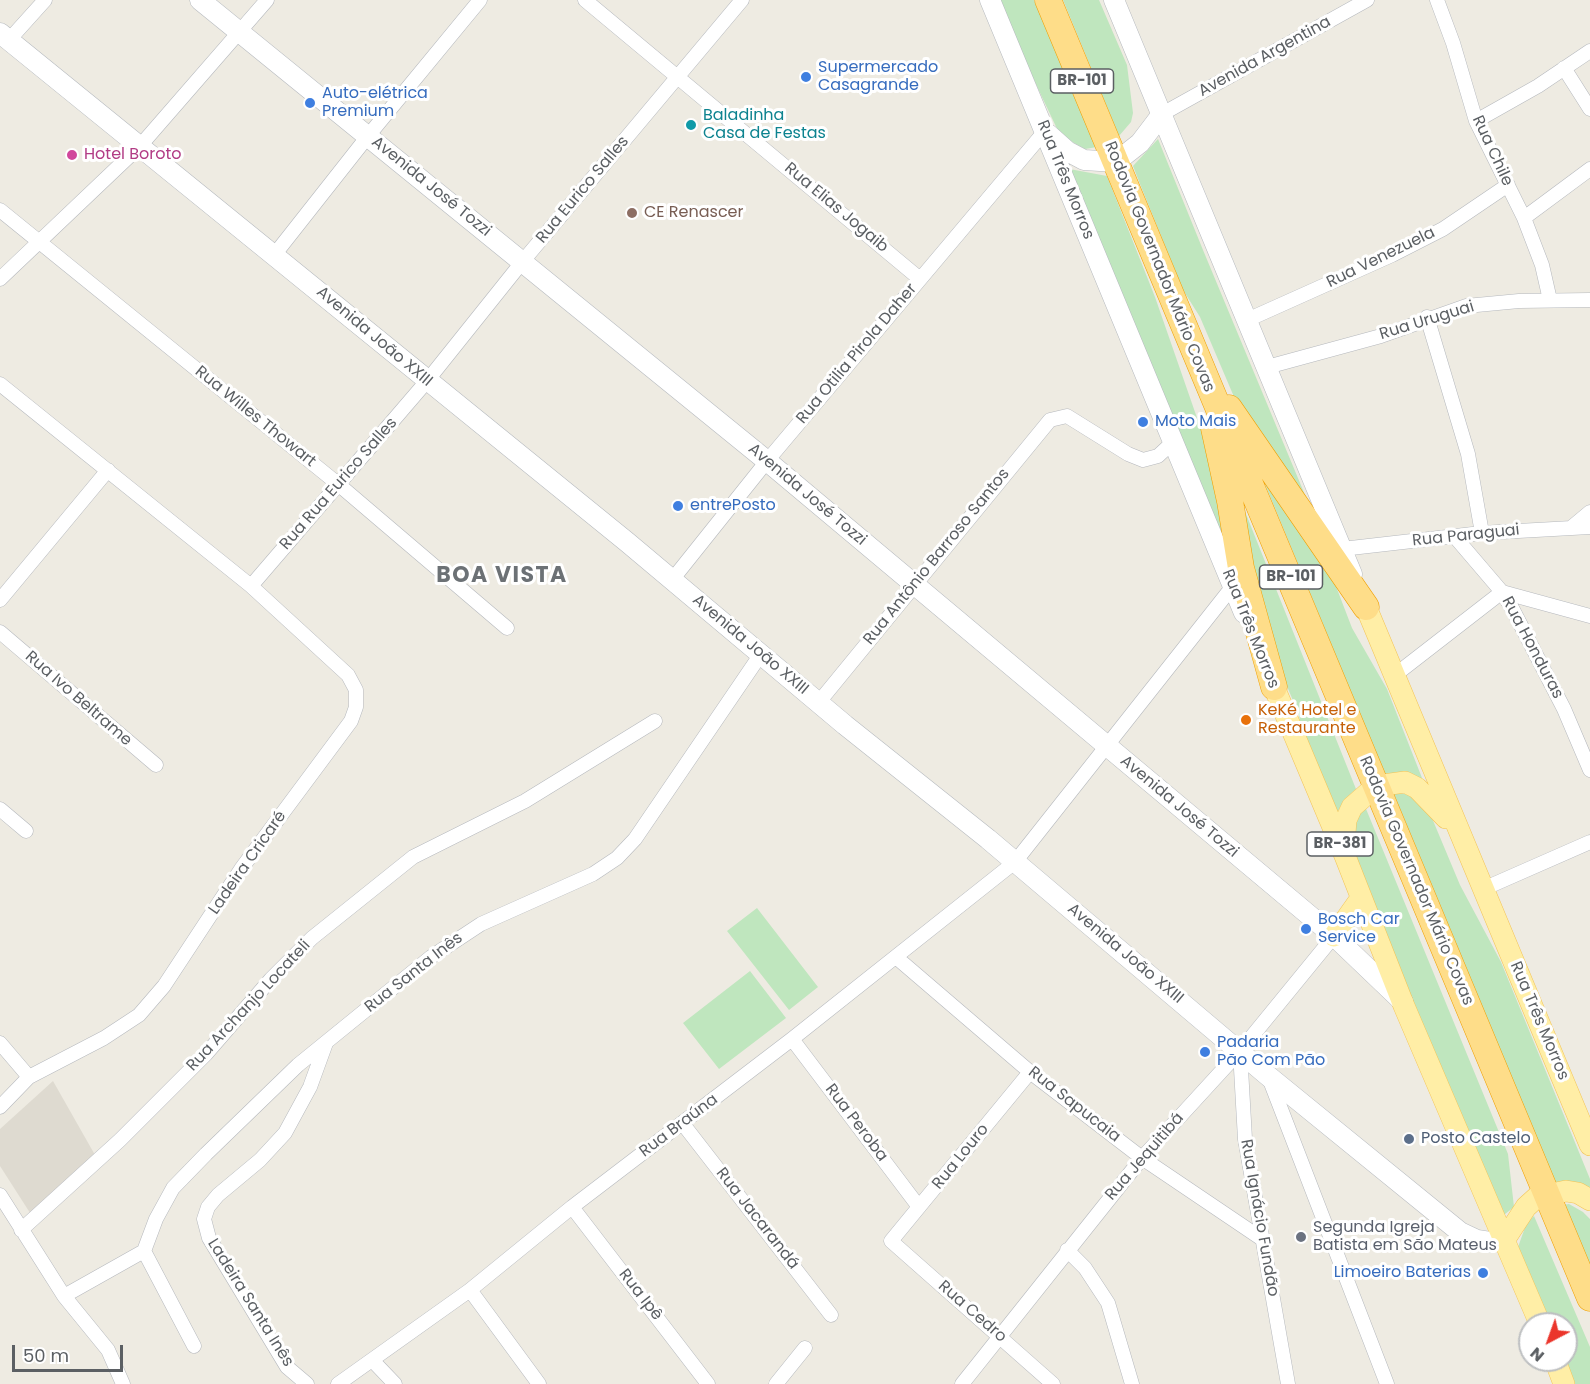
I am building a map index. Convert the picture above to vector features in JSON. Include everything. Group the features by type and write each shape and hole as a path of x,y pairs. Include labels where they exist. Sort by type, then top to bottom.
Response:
{"highway":[{"name":"Rodovia Governador Mário Covas","path":"1048,0 1201,369 1293,582 1590,1298"},
{"path":"1201,369 1281,480 1366,607"},
{"path":"1201,369 1230,501 1241,568 1274,687"}],"main road":[{"name":"Rua Três Morros","path":"1366,607 1590,1145"},
{"name":"Rua Três Morros","path":"1274,687 1403,1002 1535,1312"},
{"path":"1345,856 1343,837 1346,820 1355,803 1376,786 1405,782 1417,788 1460,835"},
{"path":"1334,936 1361,898"},
{"path":"1505,1239 1526,1207 1546,1193 1566,1191 1578,1193 1590,1200"}],"street":[{"path":"4,36 45,0"},
{"name":"Avenida José Tozzi","path":"200,0 767,461 1334,936 1403,1002"},
{"path":"0,279 140,146 267,0"},
{"path":"275,254 480,0"},
{"name":"Rua Elias Jogaib","path":"585,0 920,279"},
{"name":"Rua Eurico Salles","path":"427,381 523,261 742,0"},
{"name":"Rua Três Morros","path":"990,0 1274,687"},
{"name":"Rua Três Morros","path":"1114,0 1366,607"},
{"name":"Avenida Argentina","path":"1162,114 1367,0"},
{"name":"Rua Chile","path":"1437,0 1453,43 1476,121 1524,218 1542,265 1550,300"},
{"name":"Avenida João XXIII","path":"4,36 275,254 672,580 1015,862 1267,1075 1460,1232 1477,1240 1490,1242 1505,1239"},
{"path":"1476,121 1538,86 1590,51"},
{"path":"1564,68 1590,109"},
{"path":"1045,131 1067,152 1084,160 1116,162 1140,143 1162,114"},
{"name":"Rua Otilia Pirola Daher","path":"672,580 767,461 1045,131"},
{"path":"1524,218 1590,169"},
{"name":"Rua Venezuela","path":"1247,320 1392,255 1443,228 1508,185"},
{"name":"Rua Willes Thowart","path":"0,210 338,484 507,628"},
{"name":"Rua Uruguai","path":"1267,367 1381,336 1428,317 1466,306 1550,300 1590,300"},
{"path":"1428,317 1468,454 1482,533"},
{"name":"Rua Rua Eurico Salles","path":"251,586 427,381"},
{"name":"Ladeira Cricaré","path":"0,384 251,586 348,675 356,690 356,707 351,721 242,869 164,986 139,1014 104,1038 29,1077 0,1107"},
{"name":"Rua Antônio Barroso Santos","path":"819,702 1042,429 1059,416 1073,419 1128,454 1143,460 1158,456 1173,442"},
{"path":"0,600 108,470"},
{"path":"1572,527 1590,512"},
{"name":"Rua Paraguai","path":"1342,549 1482,533 1590,527"},
{"name":"Rua Honduras","path":"1455,537 1503,592 1564,709 1590,770"},
{"name":"Rua Braúna","path":"338,1384 470,1290 572,1207 683,1124 1015,862 1233,586"},
{"path":"1395,675 1503,592 1590,616"},
{"name":"Rua Ivo Beltrame","path":"0,632 156,765"},
{"name":"Rua Santa Inês","path":"144,1251 156,1219 173,1188 298,1065 431,957 481,924 593,874 617,858 640,831 762,654"},
{"name":"Rua Archanjo Locateli","path":"21,1230 120,1140 206,1054 271,979 330,923 413,857 525,801 655,721"},
{"path":"0,809 26,831"},
{"path":"1483,889 1590,842"},
{"name":"Rua Jequitibá","path":"962,1384 1142,1158 1240,1051 1334,936"},
{"name":"Rua Sapucaia","path":"897,957 1030,1072 1142,1158 1262,1239"},
{"name":"Rua Peroba","path":"792,1039 920,1207"},
{"path":"0,1043 29,1077"},
{"name":"Ladeira Santa Inês","path":"307,1384 287,1367 208,1238 204,1219 208,1207 218,1195 260,1160 285,1133 309,1087 326,1043"},
{"name":"Rua Ignácio Fundão","path":"1240,1051 1245,1139 1288,1384"},
{"name":"Rua Louro","path":"891,1241 1030,1072"},
{"path":"1267,1075 1387,1384"},
{"name":"Rua Jacarandá","path":"683,1124 831,1315"},
{"path":"0,1195 64,1296 108,1350 123,1384"},
{"name":"Rua Ipê","path":"572,1207 708,1384"},
{"name":"Rua Cedro","path":"891,1241 1053,1384"},
{"path":"1067,1250 1085,1268 1108,1303 1132,1384"},
{"path":"64,1296 144,1251 194,1346"},
{"path":"470,1290 539,1384"},
{"path":"776,1384 805,1347"},
{"path":"373,1361 395,1384"}],"shaded area":[{"path":"53,1081 95,1155 32,1216 0,1166 0,1129"}],"green space":[{"path":"996,0 1034,0 1097,147 1085,149 1060,135"},
{"path":"1063,0 1099,0 1127,65 1133,113 1131,122 1119,136"},
{"path":"1158,139 1320,531 1243,418 1200,317 1183,290 1133,166"},
{"path":"1064,168 1107,176 1155,297 1220,484 1238,587"},
{"path":"1248,443 1332,576 1352,628 1387,689 1424,783 1386,777"},
{"path":"1230,474 1356,789 1344,800 1334,819 1302,737 1299,715 1266,636"},
{"path":"1393,792 1411,795 1429,811 1460,885 1501,962 1590,1179 1590,1189 1556,1184"},
{"path":"1364,804 1508,1154 1514,1207 1500,1218 1348,842"},
{"path":"757,908 818,987 789,1010 727,931"},
{"path":"750,971 786,1018 719,1069 683,1023"},
{"path":"1569,1204 1590,1219 1590,1271 1562,1205"},
{"path":"1534,1216 1575,1312 1541,1312 1518,1247 1527,1222"},
{"path":"1578,1319 1590,1347 1590,1384 1569,1384 1568,1372 1578,1372"}],"place":[{"name":"Supermercado Casagrande","path":"806,77"},
{"name":"Auto-elétrica Premium","path":"310,103"},
{"name":"Baladinha Casa de Festas","path":"691,125"},
{"name":"Hotel Boroto","path":"72,155"},
{"name":"CE Renascer","path":"632,213"},
{"name":"Moto Mais","path":"1143,422"},
{"name":"entrePosto","path":"678,506"},
{"name":"KeKé Hotel e Restaurante","path":"1246,720"},
{"name":"Bosch Car Service","path":"1306,929"},
{"name":"Padaria Pão Com Pão","path":"1205,1052"},
{"name":"Posto Castelo","path":"1409,1139"},
{"name":"Segunda Igreja Batista em São Mateus","path":"1301,1237"},
{"name":"Limoeiro Baterias","path":"1483,1273"}],"district":[{"name":"BOA VISTA","path":"502,576"}]}
